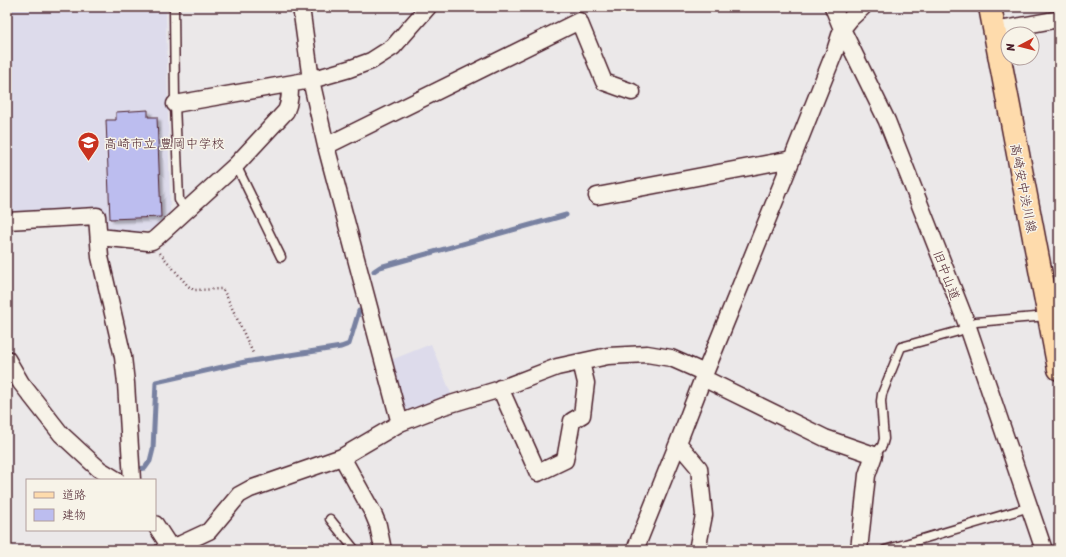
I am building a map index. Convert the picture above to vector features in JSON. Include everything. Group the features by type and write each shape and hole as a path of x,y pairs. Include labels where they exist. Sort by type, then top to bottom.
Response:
{"main road":[{"name":"高崎安中渋川線","path":"990,7 1053,324 1059,369"}],"street":[{"path":"301,7 311,80 326,146 400,423"},
{"path":"175,104 311,80 371,61 393,47 428,7"},
{"name":"旧中山道","path":"833,7 842,29 887,120 968,327 1044,550"},
{"path":"635,550 792,159 842,29 863,7"},
{"path":"994,31 1059,19"},
{"path":"326,146 579,21 604,82 632,92"},
{"path":"99,237 148,242 152,241 236,165 286,111 290,99 290,84"},
{"path":"598,196 792,159"},
{"path":"7,221 96,216 100,256 123,357 132,479"},
{"path":"156,526 168,549 209,531 240,495 250,489 342,457 400,423 444,406 500,388 557,367 608,356 647,354 671,358 825,438 874,455 867,475 859,550"},
{"path":"7,359 21,383 61,434 99,469 116,479"},
{"path":"500,388 538,473 565,460 572,421 582,415 586,383 581,362"},
{"path":"678,444 699,468 704,515 697,550"},
{"path":"342,457 373,513 378,525 383,550"}],"lane":[{"path":"174,7 175,104 179,200 186,210"},
{"path":"236,165 281,257"},
{"path":"874,455 882,446 884,439 881,401 882,394 901,346 959,331 976,322 1053,324"},
{"path":"885,550 1030,507"},
{"path":"330,519 355,550"}],"path":[{"path":"152,241 160,254 188,286 194,290 222,289 252,353"}],"shaded area":[{"name":"高崎市立 豊岡中学校","path":"7,7 166,7 170,212 152,230 132,233 108,230 105,211 7,217"},
{"path":"431,344 452,396 408,410 403,407 391,360"}],"building":[{"path":"148,110 148,117 157,117 161,217 110,219 106,120 116,120 116,112"}],"waterway":[{"path":"374,271 380,267 566,215"},
{"path":"138,469 145,468 150,461 153,449 156,382 245,362 341,347 349,344 359,311"}],"place":[{"name":"高崎市立 豊岡中学校","path":"88,162"}]}
